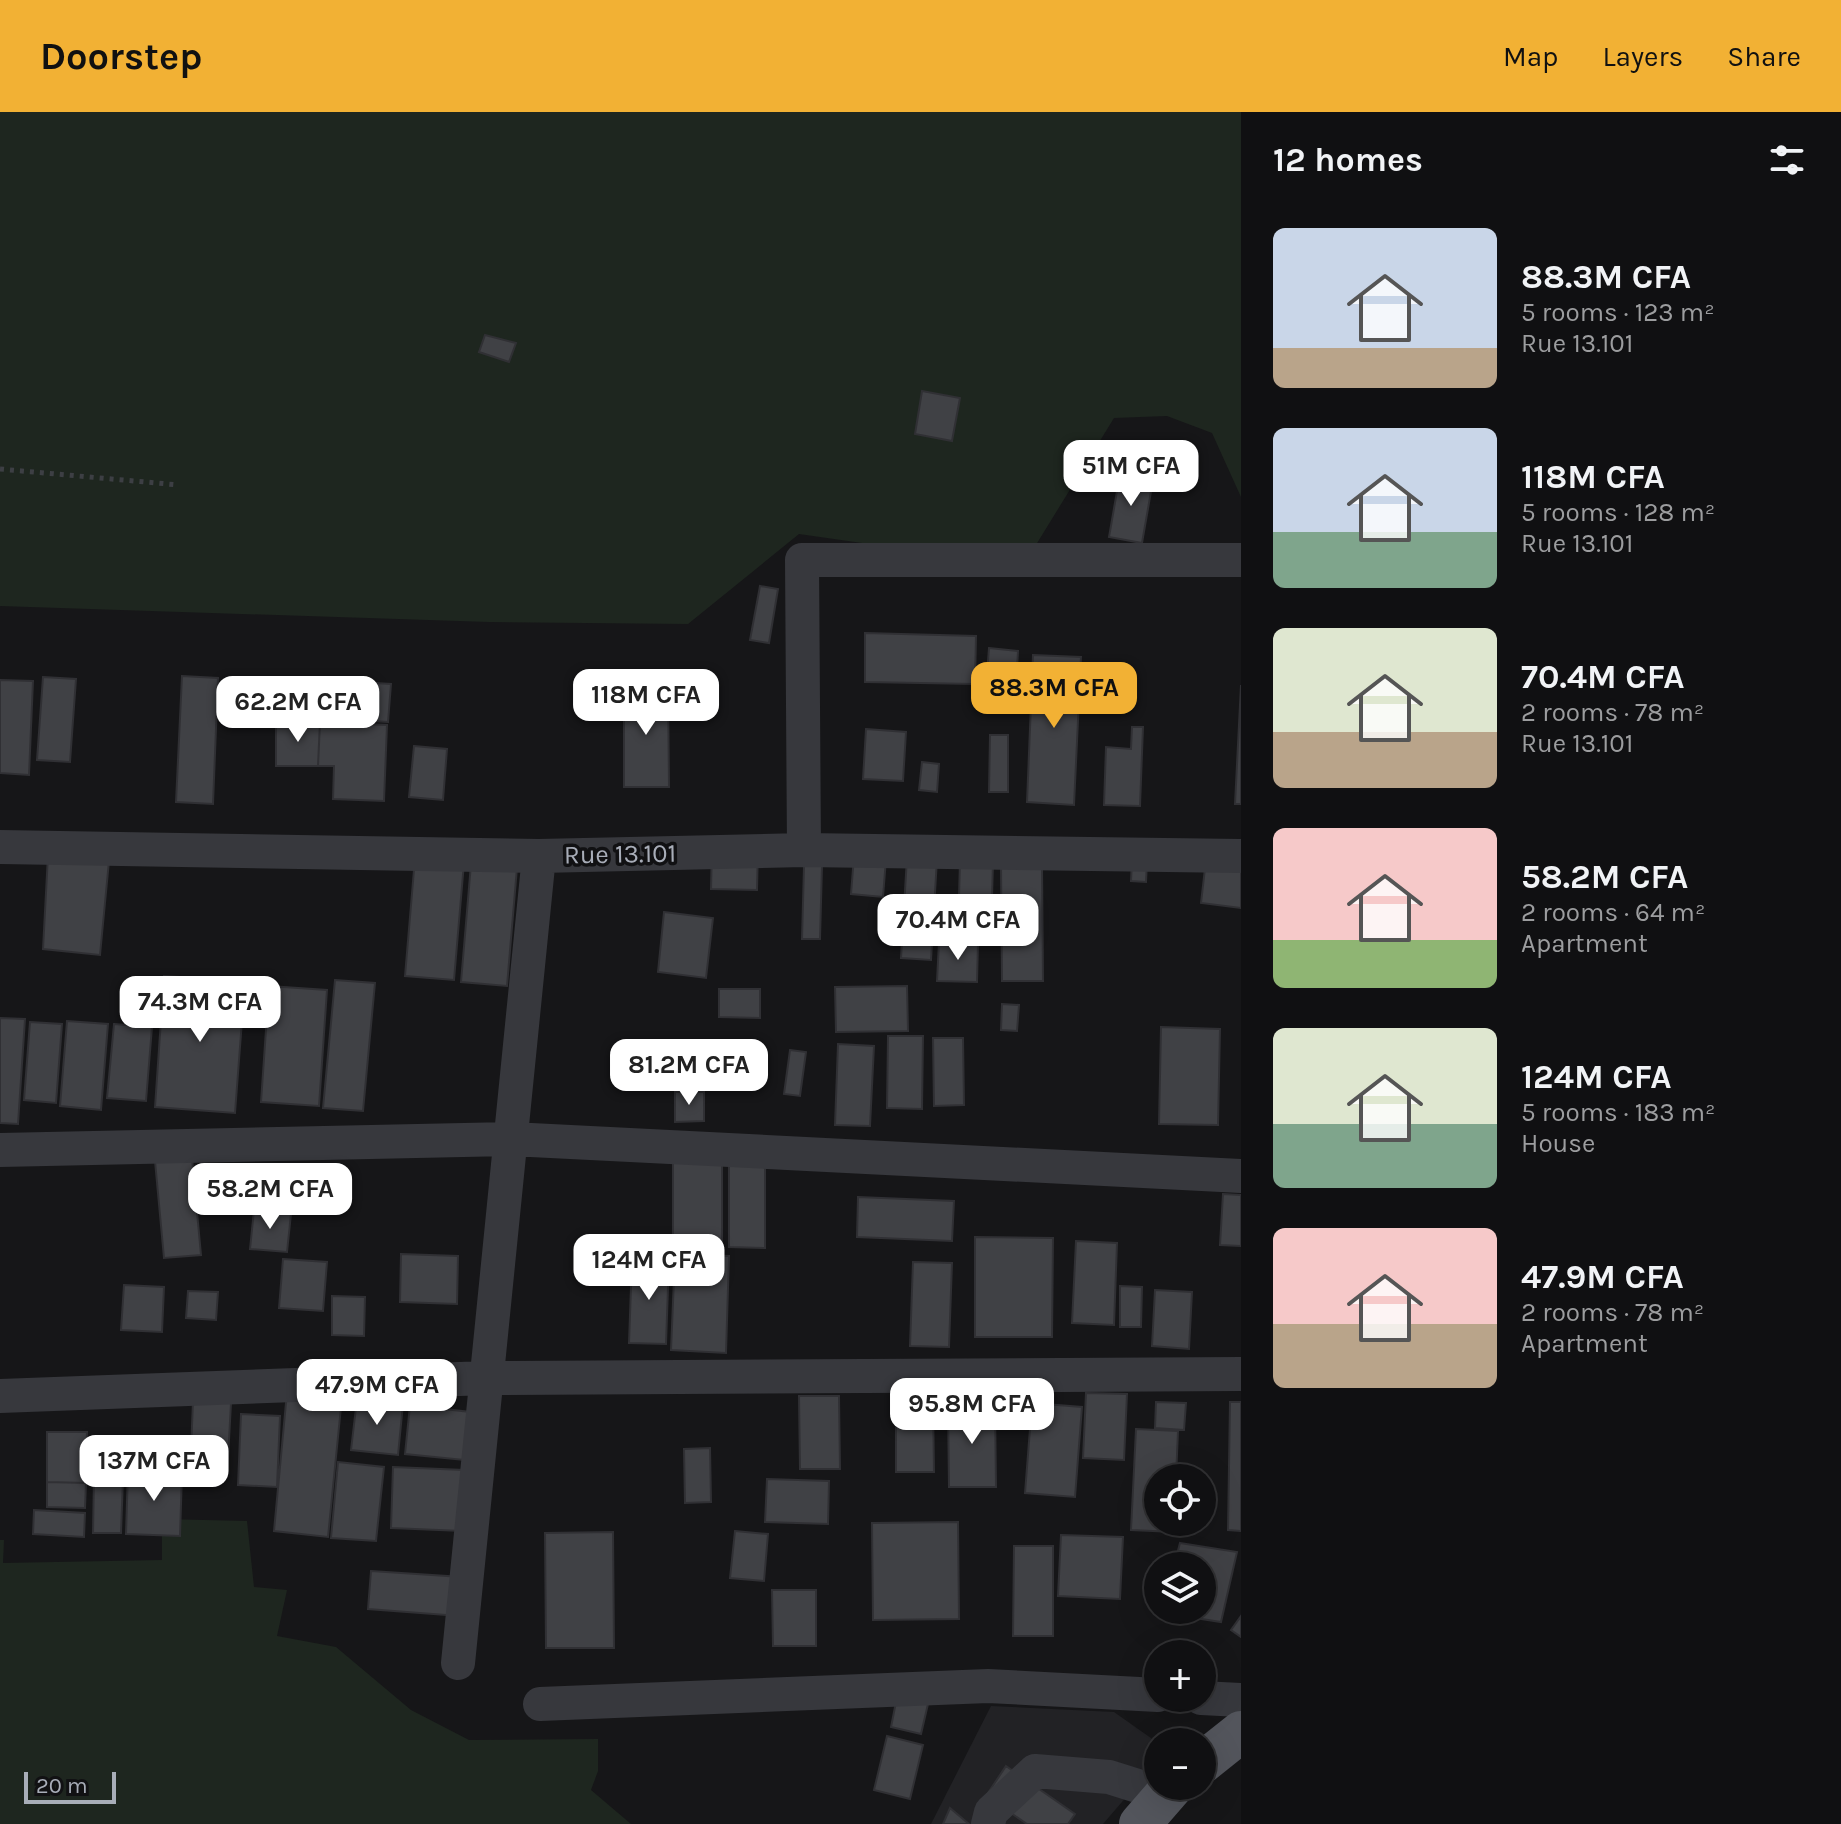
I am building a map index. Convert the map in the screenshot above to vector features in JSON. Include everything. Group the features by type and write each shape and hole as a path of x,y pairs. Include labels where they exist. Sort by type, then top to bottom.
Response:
{"main road":[{"path":"1216,1752 1241,1732"}],"street":[{"path":"804,850 802,560 1241,560"},
{"name":"Rue 13.101","path":"0,847 539,856 804,850 1241,856"},
{"path":"458,1663 539,856"},
{"path":"0,1150 511,1139 1241,1176"},
{"path":"0,1396 487,1378 1241,1374"},
{"path":"540,1704 988,1686 1144,1694"},
{"path":"1216,1699 1241,1700"},
{"path":"988,1824 991,1812 1035,1771 1109,1777 1159,1801"}],"path":[{"path":"0,469 179,485"}],"shaded area":[{"path":"0,112 1241,112 1241,497 1212,433 1167,416 1114,418 1023,566 799,534 688,624 489,622 0,606"},
{"path":"162,1519 247,1521 254,1587 287,1590 277,1636 336,1647 411,1710 469,1740 598,1739 598,1771 591,1790 631,1824 0,1824 0,1540 4,1540 3,1563 162,1560"},
{"path":"991,1706 1114,1712 1144,1733 1144,1776 1103,1824 931,1824"}],"building":[{"path":"485,335 516,343 509,362 479,352"},
{"path":"922,391 960,398 952,441 915,434"},
{"path":"1120,474 1153,480 1142,543 1109,537"},
{"path":"760,586 778,589 769,643 750,640"},
{"path":"865,633 976,636 975,684 865,682"},
{"path":"989,648 1018,651 1016,688 986,686"},
{"path":"1033,655 1081,657 1074,805 1027,802"},
{"path":"182,676 218,678 213,804 176,802"},
{"path":"43,677 76,679 70,762 37,760"},
{"path":"0,680 33,681 29,775 0,773"},
{"path":"325,680 391,684 388,722 323,718"},
{"path":"1241,685 1241,804 1235,804"},
{"path":"624,686 668,686 669,787 624,787"},
{"path":"320,722 318,766 276,766 276,723"},
{"path":"320,722 387,725 384,801 333,799 334,766 318,766"},
{"path":"1132,727 1143,727 1140,806 1104,805 1106,747 1131,749"},
{"path":"866,729 906,732 903,781 863,779"},
{"path":"990,735 1008,735 1008,792 989,792"},
{"path":"414,746 447,749 443,800 409,797"},
{"path":"922,762 939,764 937,792 919,790"},
{"path":"49,836 111,840 100,955 43,949"},
{"path":"416,846 465,851 454,980 405,976"},
{"path":"712,848 758,849 757,890 711,889"},
{"path":"1207,851 1241,855 1241,908 1201,903"},
{"path":"472,852 518,856 507,986 461,982"},
{"path":"854,856 886,859 883,897 851,894"},
{"path":"907,857 937,859 931,960 901,958"},
{"path":"960,861 993,862 992,898 959,897"},
{"path":"1132,861 1147,862 1146,882 1131,881"},
{"path":"804,866 822,866 820,939 802,939"},
{"path":"1001,866 1042,866 1043,981 1002,981"},
{"path":"664,912 713,918 706,978 658,972"},
{"path":"939,942 978,943 977,982 937,981"},
{"path":"164,976 245,981 235,1113 155,1107"},
{"path":"335,980 375,983 363,1111 323,1108"},
{"path":"269,986 327,990 319,1106 261,1102"},
{"path":"907,986 908,1031 836,1032 835,987"},
{"path":"719,989 760,989 760,1018 719,1017"},
{"path":"1002,1004 1019,1005 1017,1031 1001,1030"},
{"path":"0,1018 25,1019 18,1124 0,1123"},
{"path":"67,1021 108,1024 101,1110 60,1106"},
{"path":"30,1022 62,1024 56,1103 24,1100"},
{"path":"114,1024 152,1027 146,1101 107,1098"},
{"path":"1161,1027 1220,1029 1218,1125 1159,1124"},
{"path":"888,1036 923,1036 922,1109 887,1108"},
{"path":"933,1038 963,1038 964,1105 934,1106"},
{"path":"838,1044 874,1046 870,1126 835,1125"},
{"path":"790,1050 806,1052 800,1096 784,1094"},
{"path":"675,1092 704,1092 704,1121 675,1122"},
{"path":"192,1158 201,1255 164,1258 155,1161"},
{"path":"673,1158 722,1158 722,1249 673,1249"},
{"path":"729,1163 765,1164 765,1248 729,1247"},
{"path":"1223,1194 1241,1195 1241,1246 1220,1245"},
{"path":"858,1197 954,1201 952,1241 857,1237"},
{"path":"254,1210 291,1214 287,1252 250,1249"},
{"path":"975,1237 1053,1238 1052,1337 975,1337"},
{"path":"1076,1241 1117,1243 1114,1325 1072,1323"},
{"path":"401,1254 458,1256 457,1304 400,1302"},
{"path":"675,1254 729,1256 726,1353 671,1350"},
{"path":"283,1259 327,1262 323,1311 279,1308"},
{"path":"632,1259 669,1260 666,1344 629,1343"},
{"path":"913,1262 952,1263 949,1347 910,1346"},
{"path":"124,1285 164,1287 162,1332 121,1330"},
{"path":"1120,1286 1142,1287 1141,1327 1120,1327"},
{"path":"1155,1290 1192,1292 1189,1349 1152,1346"},
{"path":"188,1291 218,1292 216,1320 186,1318"},
{"path":"332,1296 365,1297 364,1336 332,1335"},
{"path":"287,1392 342,1397 328,1537 274,1531"},
{"path":"1086,1393 1127,1394 1124,1460 1083,1458"},
{"path":"799,1396 839,1396 840,1469 800,1469"},
{"path":"357,1399 403,1404 398,1455 351,1450"},
{"path":"193,1401 231,1403 227,1477 190,1475"},
{"path":"1156,1402 1186,1403 1184,1430 1155,1428"},
{"path":"1230,1402 1241,1402 1241,1531 1228,1530"},
{"path":"1032,1403 1082,1407 1075,1497 1025,1493"},
{"path":"896,1404 933,1404 934,1472 896,1472"},
{"path":"948,1404 995,1404 996,1487 949,1487"},
{"path":"410,1405 470,1412 464,1460 405,1454"},
{"path":"241,1414 280,1416 277,1487 238,1485"},
{"path":"1136,1429 1178,1431 1177,1464 1144,1464 1144,1531 1131,1530"},
{"path":"47,1432 87,1432 86,1483 47,1482"},
{"path":"710,1448 711,1502 685,1503 684,1449"},
{"path":"338,1462 384,1467 376,1541 331,1538"},
{"path":"393,1467 464,1470 462,1531 391,1528"},
{"path":"128,1470 182,1473 180,1536 126,1534"},
{"path":"94,1477 123,1478 121,1533 93,1533"},
{"path":"767,1479 829,1481 828,1524 765,1522"},
{"path":"47,1482 86,1483 85,1508 47,1507"},
{"path":"34,1510 85,1513 84,1537 33,1534"},
{"path":"958,1522 959,1619 873,1620 872,1523"},
{"path":"735,1531 768,1534 764,1581 730,1578"},
{"path":"613,1532 614,1648 546,1648 545,1533"},
{"path":"1061,1535 1123,1537 1120,1599 1058,1596"},
{"path":"1180,1543 1237,1552 1221,1622 1216,1621 1216,1552 1178,1552"},
{"path":"1014,1546 1053,1546 1053,1636 1013,1636"},
{"path":"371,1571 462,1577 459,1616 368,1609"},
{"path":"772,1590 816,1590 816,1646 773,1646"},
{"path":"1241,1616 1241,1637 1231,1630"},
{"path":"897,1697 928,1704 921,1734 891,1727"},
{"path":"887,1736 923,1745 910,1799 874,1790"},
{"path":"1006,1766 1075,1814 1068,1824 1027,1824 986,1796"},
{"path":"950,1808 969,1824 943,1824"}]}
